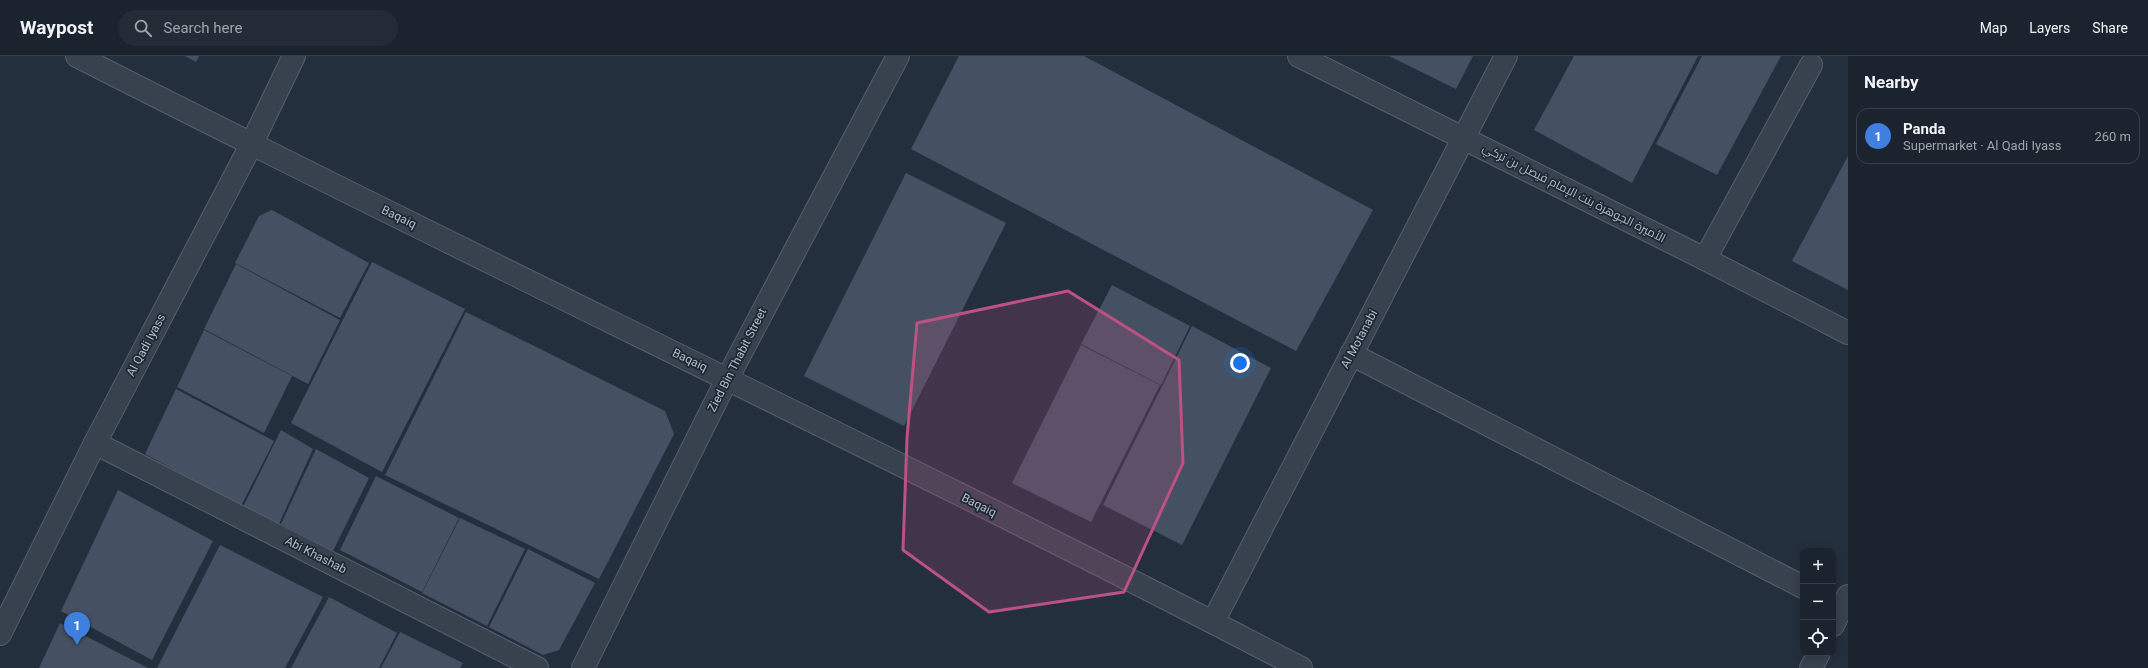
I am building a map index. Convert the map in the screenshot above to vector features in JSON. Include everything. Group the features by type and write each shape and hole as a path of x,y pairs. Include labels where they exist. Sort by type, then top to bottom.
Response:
{"street":[{"name":"Baqaiq","path":"77,56 251,145 727,379 1213,622 1301,668"},
{"name":"Al Qadi Iyass","path":"0,634 95,443 251,145 294,56"},
{"name":"Zied Bin Thabit Street","path":"583,668 727,379 898,56"},
{"name":"الأميرة الجوهرة بنت الإمام فيصل بن تركي","path":"1299,56 1705,259 1848,333"},
{"name":"Al Motanabi","path":"1213,622 1351,354 1465,138 1506,56"},
{"path":"1705,259 1811,65"},
{"path":"1351,354 1800,586"},
{"name":"Abi Khashab","path":"95,443 537,668"},
{"path":"1812,668 1818,656"}],"highlighted area":[{"path":"1068,291 1179,360 1183,463 1124,592 989,612 903,550 907,438 917,323"}],"building":[{"path":"185,56 199,56 196,62"},
{"path":"959,56 1084,56 1373,210 1296,351 911,149"},
{"path":"1389,56 1473,56 1456,89"},
{"path":"1574,56 1698,56 1632,183 1534,130"},
{"path":"1702,56 1781,56 1717,175 1656,144"},
{"path":"1848,156 1848,290 1792,261"},
{"path":"906,173 1006,223 904,426 804,376"},
{"path":"272,210 369,263 340,318 235,263 259,216"},
{"path":"372,262 465,309 382,472 291,423"},
{"path":"236,264 340,320 308,384 204,329"},
{"path":"1112,285 1190,326 1161,385 1081,344"},
{"path":"466,312 665,411 674,434 599,579 385,475"},
{"path":"1192,326 1271,368 1182,545 1103,505"},
{"path":"204,330 292,376 264,433 177,387"},
{"path":"1081,345 1160,385 1091,522 1012,483"},
{"path":"176,389 274,441 241,506 145,454"},
{"path":"281,430 313,449 278,526 243,507"},
{"path":"316,449 369,478 333,551 281,524"},
{"path":"376,476 459,518 422,592 340,550"},
{"path":"118,490 213,541 152,660 61,611"},
{"path":"460,518 525,549 487,626 422,593"},
{"path":"220,545 323,597 285,668 157,668"},
{"path":"528,549 595,583 559,650 543,655 489,627"},
{"path":"329,597 397,633 379,668 291,668"},
{"path":"60,623 148,668 39,668"},
{"path":"400,632 463,663 460,668 381,668"}],"place":[{"name":"Panda","path":"77,645"}]}
